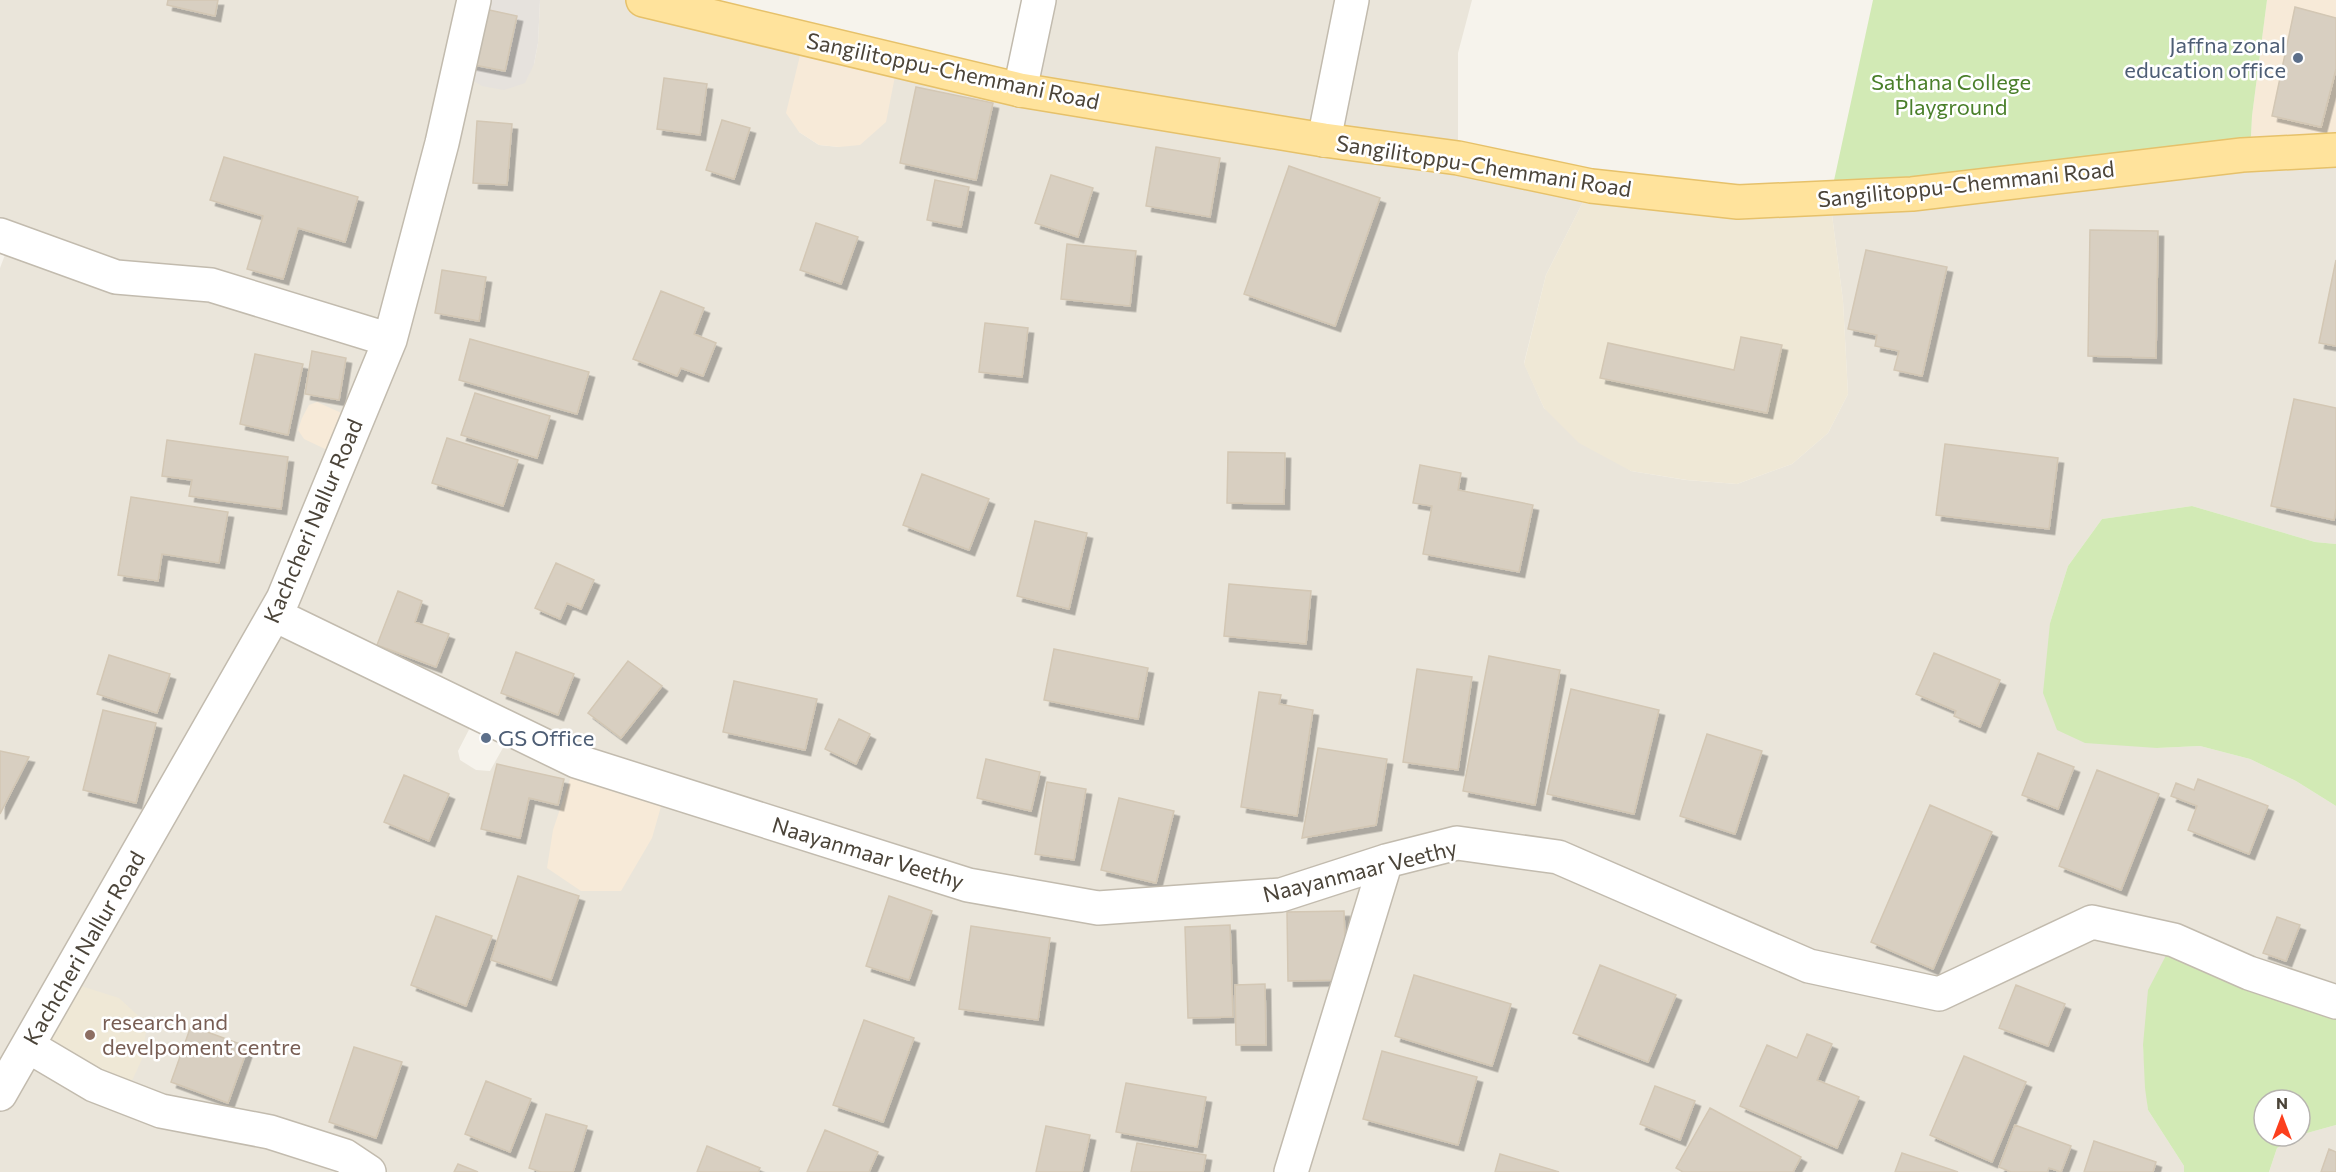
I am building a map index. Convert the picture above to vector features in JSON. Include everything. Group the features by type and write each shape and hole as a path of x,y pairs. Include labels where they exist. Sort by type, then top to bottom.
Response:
{"main road":[{"name":"Sangilitoppu-Chemmani Road","path":"643,0 1020,90 1324,140 1458,158 1591,186 1738,202 1912,194 2242,155 2336,150"}],"street":[{"name":"Kachcheri Nallur Road","path":"0,1094 283,599 390,340 442,143 474,0"},
{"path":"1020,90 1039,0"},
{"path":"1324,140 1352,0"},
{"path":"0,235 116,277 211,285 390,340"},
{"name":"Naayanmaar Veethy","path":"275,615 576,761 968,885 1098,908 1281,895 1386,861 1457,843 1558,857 1809,966 1939,994 2092,922 2174,940 2249,973 2336,1002"},
{"path":"1291,1172 1386,861"},
{"path":"28,1046 94,1084 161,1112 270,1132 345,1156 369,1172"}],"shaded area":[{"path":"0,0 474,0 534,64 538,43 540,0 643,0 804,39 799,132 819,145 839,147 898,61 1020,90 1039,0 1472,0 1458,53 1458,158 1591,186 1546,275 1524,363 1544,408 1631,471 1686,480 1737,484 1792,464 1828,433 1848,394 1843,301 1830,199 2336,150 2336,544 2315,542 2192,506 2102,519 2068,566 2050,623 2157,748 2200,746 2250,759 2296,781 2336,806 2336,1002 2143,1045 2148,1110 2184,1166 2184,1172 0,1172 0,268 11,239 0,235","holes":["477,714 509,730 504,746 490,771 476,770 460,760 458,751"]},
{"path":"474,0 540,0 538,43 534,64 525,83 504,90 482,86 458,72"},
{"name":"Jaffna zonal education office","path":"2267,0 2336,0 2336,150 2242,155 2251,136"},
{"path":"804,39 898,61 886,122 860,145 839,147 819,145 799,132 786,113"},
{"path":"1591,186 1830,199 1843,301 1848,394 1828,433 1792,464 1737,484 1687,480 1631,471 1579,443 1544,408 1524,364 1546,275"},
{"path":"317,402 357,420 342,457 304,439 298,430 309,405"},
{"path":"576,761 666,789 652,838 621,891 581,891 547,868 553,830"},
{"name":"research and develpoment centre","path":"65,981 119,998 147,1024 142,1059 130,1085 28,1046"},
{"path":"2336,1125 2336,1172 2269,1172 2277,1148 2312,1148 2312,1132"}],"green space":[{"name":"Sathana College Playground","path":"1873,0 2267,0 2251,136 2242,155 1830,199"},
{"path":"2192,506 2315,542 2336,544 2336,806 2296,781 2250,759 2200,746 2157,748 2085,743 2057,730 2043,693 2050,623 2068,566 2102,519"},
{"path":"2174,940 2336,1002 2336,1125 2312,1132 2312,1088 2252,1088 2252,1148 2277,1148 2269,1172 2184,1172 2184,1166 2148,1110 2143,1045 2148,990"}],"building":[{"path":"168,0 218,0 215,16 167,5"},
{"path":"2295,7 2336,18 2336,69 2321,127 2272,116"},
{"path":"480,8 517,16 505,71 469,64"},
{"path":"664,78 707,84 700,135 657,129"},
{"path":"916,87 993,103 976,180 900,163"},
{"path":"722,120 750,128 734,179 706,170"},
{"path":"477,121 512,124 507,185 473,183"},
{"path":"1156,147 1220,158 1210,217 1146,206"},
{"path":"224,157 358,197 345,242 298,228 283,279 247,269 263,216 210,200"},
{"path":"1289,166 1380,198 1335,326 1244,294"},
{"path":"1051,175 1093,188 1078,237 1035,223"},
{"path":"935,180 969,187 961,227 927,220"},
{"path":"816,223 858,237 841,284 800,270"},
{"path":"2090,230 2158,231 2156,358 2088,356"},
{"path":"1067,244 1136,251 1130,306 1061,299"},
{"path":"1866,250 1947,267 1922,376 1894,370 1899,351 1875,346 1877,335 1848,329"},
{"path":"2336,260 2336,346 2319,343"},
{"path":"442,270 486,277 479,321 435,313"},
{"path":"661,291 704,308 694,334 716,343 703,376 681,368 677,376 633,359"},
{"path":"985,323 1028,328 1022,377 979,372"},
{"path":"1741,337 1782,345 1767,413 1600,378 1608,343 1734,370"},
{"path":"470,339 589,372 577,414 459,380"},
{"path":"312,351 346,358 339,400 305,394"},
{"path":"255,354 303,364 288,435 240,424"},
{"path":"475,393 550,416 537,458 461,435"},
{"path":"2294,399 2336,408 2336,509 2334,520 2271,506"},
{"path":"447,438 518,460 503,506 432,483"},
{"path":"167,440 288,457 281,509 189,496 192,480 162,476"},
{"path":"1945,444 2058,458 2049,529 1936,515"},
{"path":"1228,452 1285,453 1284,504 1227,503"},
{"path":"1420,465 1461,473 1458,490 1533,505 1519,572 1423,554 1432,506 1413,503"},
{"path":"922,474 989,499 969,550 903,525"},
{"path":"131,497 228,512 219,563 162,554 158,581 118,575"},
{"path":"1035,521 1087,533 1069,609 1017,596"},
{"path":"556,563 594,580 581,609 567,603 560,619 535,608"},
{"path":"1229,584 1311,591 1306,644 1224,636"},
{"path":"398,591 422,601 415,622 449,634 436,667 377,645"},
{"path":"1054,649 1148,668 1138,719 1044,700"},
{"path":"516,652 574,674 558,715 501,693"},
{"path":"1934,653 2000,680 1980,727 1954,716 1956,711 1916,694"},
{"path":"109,655 170,674 157,713 97,694"},
{"path":"1489,656 1560,670 1535,805 1463,791"},
{"path":"628,661 662,686 621,738 588,713"},
{"path":"1417,669 1472,677 1458,770 1403,762"},
{"path":"734,681 817,699 805,750 723,732"},
{"path":"1571,689 1659,710 1634,814 1547,794"},
{"path":"1259,692 1281,695 1279,704 1313,710 1297,816 1241,807"},
{"path":"103,710 156,723 136,803 83,790"},
{"path":"839,719 870,734 856,764 825,749"},
{"path":"1707,734 1762,751 1735,834 1680,816"},
{"path":"1318,748 1387,759 1376,825 1302,838"},
{"path":"0,751 29,757 0,814"},
{"path":"2038,753 2074,767 2058,809 2022,795"},
{"path":"986,759 1040,772 1031,811 977,798"},
{"path":"497,764 564,779 558,805 529,798 520,838 481,829"},
{"path":"2097,770 2159,794 2121,890 2059,866"},
{"path":"404,775 449,794 429,841 384,822"},
{"path":"2198,779 2268,806 2249,854 2188,830 2197,806 2171,796 2176,783 2194,790"},
{"path":"1047,782 1086,789 1074,860 1035,854"},
{"path":"1119,798 1174,811 1156,883 1101,870"},
{"path":"1930,805 1992,832 1933,969 1871,942"},
{"path":"518,876 579,896 551,980 491,960"},
{"path":"889,896 932,911 909,980 866,966"},
{"path":"1344,911 1346,980 1288,981 1287,912"},
{"path":"436,916 492,936 466,1006 411,985"},
{"path":"2277,917 2300,925 2286,961 2263,953"},
{"path":"1230,925 1233,1017 1188,1018 1185,927"},
{"path":"971,926 1050,938 1038,1020 959,1009"},
{"path":"1600,965 1676,995 1648,1062 1573,1033"},
{"path":"1414,975 1511,1004 1492,1066 1395,1036"},
{"path":"1265,984 1266,1045 1236,1045 1235,985"},
{"path":"2016,985 2065,1004 2048,1046 1999,1028"},
{"path":"864,1020 914,1038 883,1122 833,1105"},
{"path":"191,1026 248,1047 228,1103 171,1082"},
{"path":"1807,1034 1832,1044 1817,1080 1859,1097 1837,1148 1740,1106 1767,1045 1797,1058"},
{"path":"354,1047 402,1062 376,1138 329,1122"},
{"path":"1382,1051 1477,1077 1458,1145 1363,1119"},
{"path":"1964,1056 2026,1082 1992,1162 1930,1135"},
{"path":"486,1081 531,1099 510,1152 465,1134"},
{"path":"1126,1083 1206,1097 1197,1147 1116,1132"},
{"path":"1655,1086 1695,1101 1680,1140 1640,1124"},
{"path":"1710,1108 1801,1157 1793,1172 1683,1172 1676,1168"},
{"path":"546,1114 587,1126 573,1172 541,1172 529,1168"},
{"path":"2015,1125 2071,1146 2061,1172 2049,1168 2047,1172 2011,1172 1999,1167"},
{"path":"1046,1126 1090,1135 1082,1172 1036,1172"},
{"path":"825,1130 878,1152 869,1172 807,1172"},
{"path":"2094,1141 2156,1162 2153,1172 2084,1172"},
{"path":"1137,1143 1206,1155 1203,1172 1131,1172"},
{"path":"707,1146 760,1168 758,1172 697,1172"},
{"path":"2329,1149 2336,1152 2336,1172 2321,1172"},
{"path":"1902,1153 1958,1172 1895,1172"},
{"path":"1500,1154 1559,1172 1495,1172"},
{"path":"458,1164 478,1172 454,1172"}],"place":[{"name":"Jaffna zonal education office","path":"2298,58"},
{"name":"GS Office","path":"486,738"},
{"name":"research and develpoment centre","path":"90,1035"}]}
